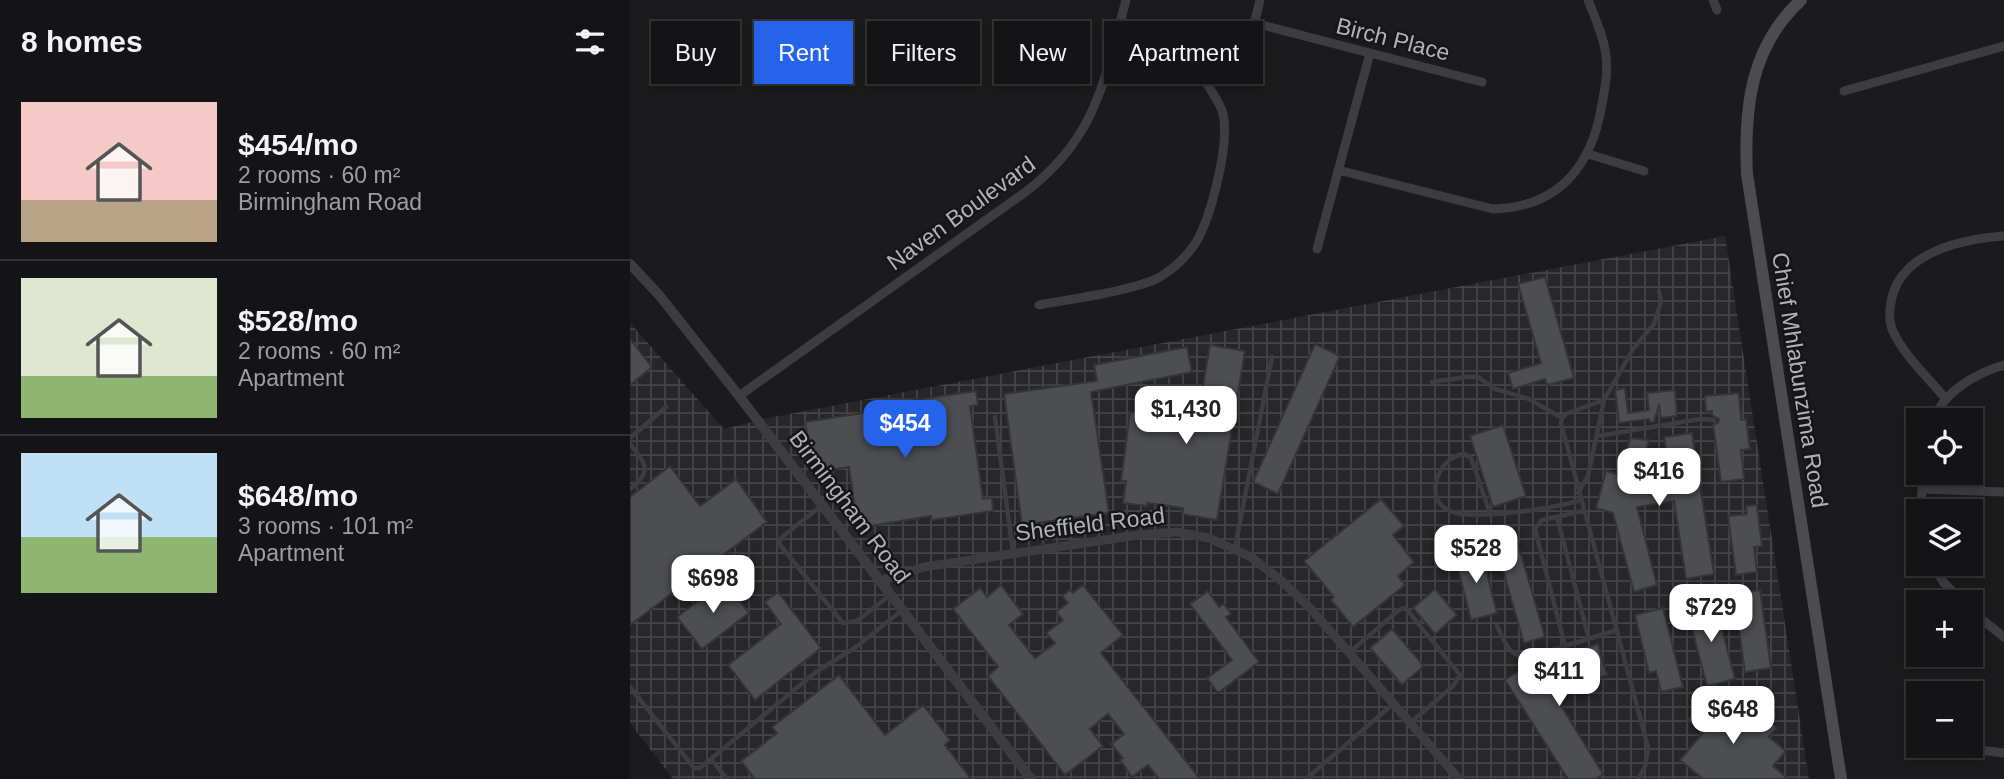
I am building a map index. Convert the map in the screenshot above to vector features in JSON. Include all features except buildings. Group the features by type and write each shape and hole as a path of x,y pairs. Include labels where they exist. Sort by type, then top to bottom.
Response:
{"main road":[{"name":"Chief Mhlabunzima Road","path":"1801,0 1786,16 1760,57 1751,89 1745,130 1747,174 1841,779"}],"street":[{"name":"Naven Boulevard","path":"1120,21 1126,0"},
{"path":"1255,21 1260,0"},
{"path":"1338,170 1480,208 1506,209 1534,201 1559,188 1577,173 1588,154 1601,115 1607,76 1606,54 1588,0"},
{"name":"Birch Place","path":"1263,25 1482,82"},
{"path":"1844,91 2004,46"},
{"path":"1317,248 1370,53"},
{"name":"Naven Boulevard","path":"739,396 1039,182 1077,140 1098,98 1104,79"},
{"path":"1039,305 1150,281 1171,269 1195,243 1211,202 1221,164 1224,138 1220,107 1207,84"},
{"path":"1588,154 1644,172"},
{"path":"1945,398 1903,348 1892,328 1889,310 1898,278 1912,264 1932,253 1985,238 2004,236"},
{"name":"Birmingham Road","path":"630,264 659,295 739,396 1031,779"},
{"path":"1940,408 1945,398 1991,369 2004,365"},
{"path":"1921,499 1922,485"},
{"path":"1922,489 2004,492"},
{"name":"Sheffield Road","path":"879,580 924,566 1013,553 1170,533 1195,534 1235,548 1267,567 1349,653 1459,779"},
{"path":"1940,576 1951,590"},
{"path":"1983,620 2004,637"},
{"path":"1983,750 2004,753"}],"lane":[{"path":"1578,492 1588,476 1604,400 1633,349 1654,324 1661,302 1660,291"},
{"path":"1235,548 1272,357"},
{"path":"1432,382 1478,377 1495,389 1529,399 1561,420 1583,511 1648,747 1645,767 1638,779"},
{"path":"1561,420 1570,412 1604,400"},
{"path":"630,438 666,407"},
{"path":"995,417 1013,553"},
{"path":"1598,436 1700,419 1714,420"},
{"path":"630,444 646,468 643,478 630,489"},
{"path":"1490,513 1471,458 1464,454 1452,458 1437,478 1435,491 1441,505 1450,511 1462,514 1490,513 1561,506 1581,500"},
{"path":"822,505 782,537 779,541 781,545 837,619 843,623 857,621 890,595"},
{"path":"1565,646 1534,531 1539,522 1583,511"},
{"path":"1557,517 1589,639"},
{"path":"1349,653 1399,610 1404,608 1408,611 1460,675 1453,686 1410,723"},
{"path":"630,687 694,768 700,768 816,672 856,647 902,610"},
{"path":"1497,626 1506,645 1515,655 1533,656 1617,630"},
{"path":"1306,779 1393,704"},
{"path":"711,760 727,779"}],"shaded area":[{"path":"1725,236 1809,779 673,779 630,723 630,323 724,429 763,419"}]}
